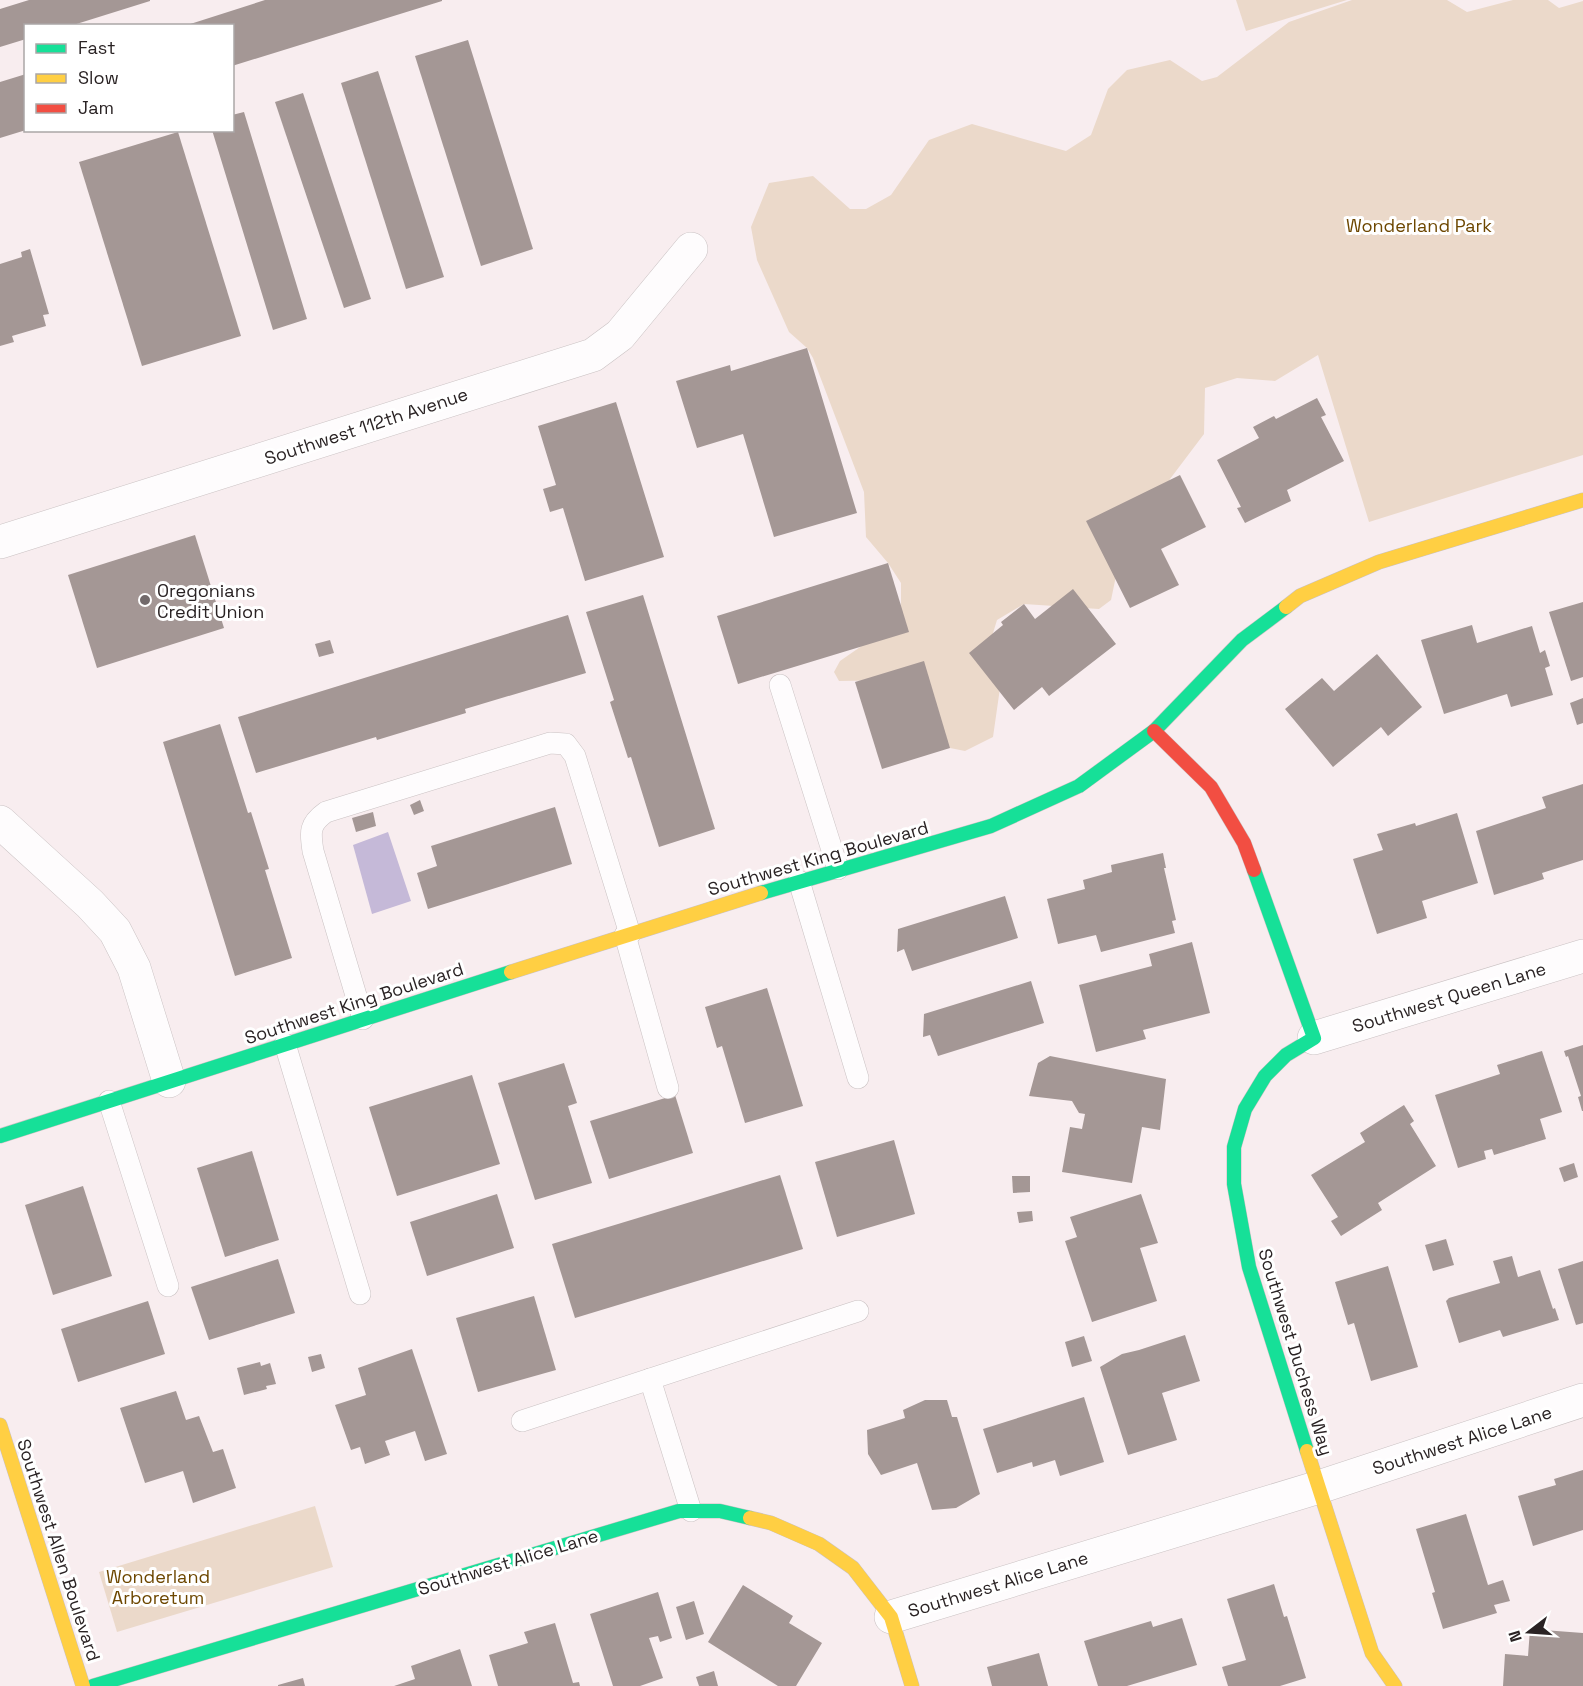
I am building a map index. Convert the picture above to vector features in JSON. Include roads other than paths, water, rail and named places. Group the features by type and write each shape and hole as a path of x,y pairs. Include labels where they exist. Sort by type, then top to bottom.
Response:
{"street":[{"name":"Southwest 112th Avenue","path":"0,542 593,355 620,335 692,249"},
{"name":"Southwest King Boulevard","path":"0,1136 627,934 838,869 990,826 1079,786 1154,731 1242,640 1300,596 1379,562 1583,500"},
{"path":"1154,731 1211,787 1244,843 1314,1038"},
{"path":"0,822 90,904 115,931 134,968 169,1081"},
{"name":"Southwest Queen Lane","path":"1314,1038 1583,956"},
{"name":"Southwest Duchess Way","path":"1314,1038 1286,1055 1265,1076 1245,1109 1234,1147 1234,1184 1249,1267 1372,1653 1395,1686"},
{"name":"Southwest Alice Lane","path":"93,1686 679,1511 720,1511 771,1524 819,1544 853,1568 891,1617 1319,1487 1583,1400"},
{"name":"Southwest Allen Boulevard","path":"0,1425 83,1686"},
{"path":"891,1617 912,1686"}],"lane":[{"path":"780,685 838,869"},
{"path":"363,1019 313,851 310,833 315,820 326,812 550,743 566,744 575,756 627,934 668,1088"},
{"path":"799,881 858,1078"},
{"path":"285,1044 360,1294"},
{"path":"109,1101 168,1286"},
{"path":"522,1421 858,1311"},
{"path":"650,1379 691,1511"}],"place":[{"name":"Oregonians Credit Union","path":"145,600"}],"park label":[{"name":"Wonderland Park","path":"1419,225"},
{"name":"Wonderland Arboretum","path":"158,1586"}]}
